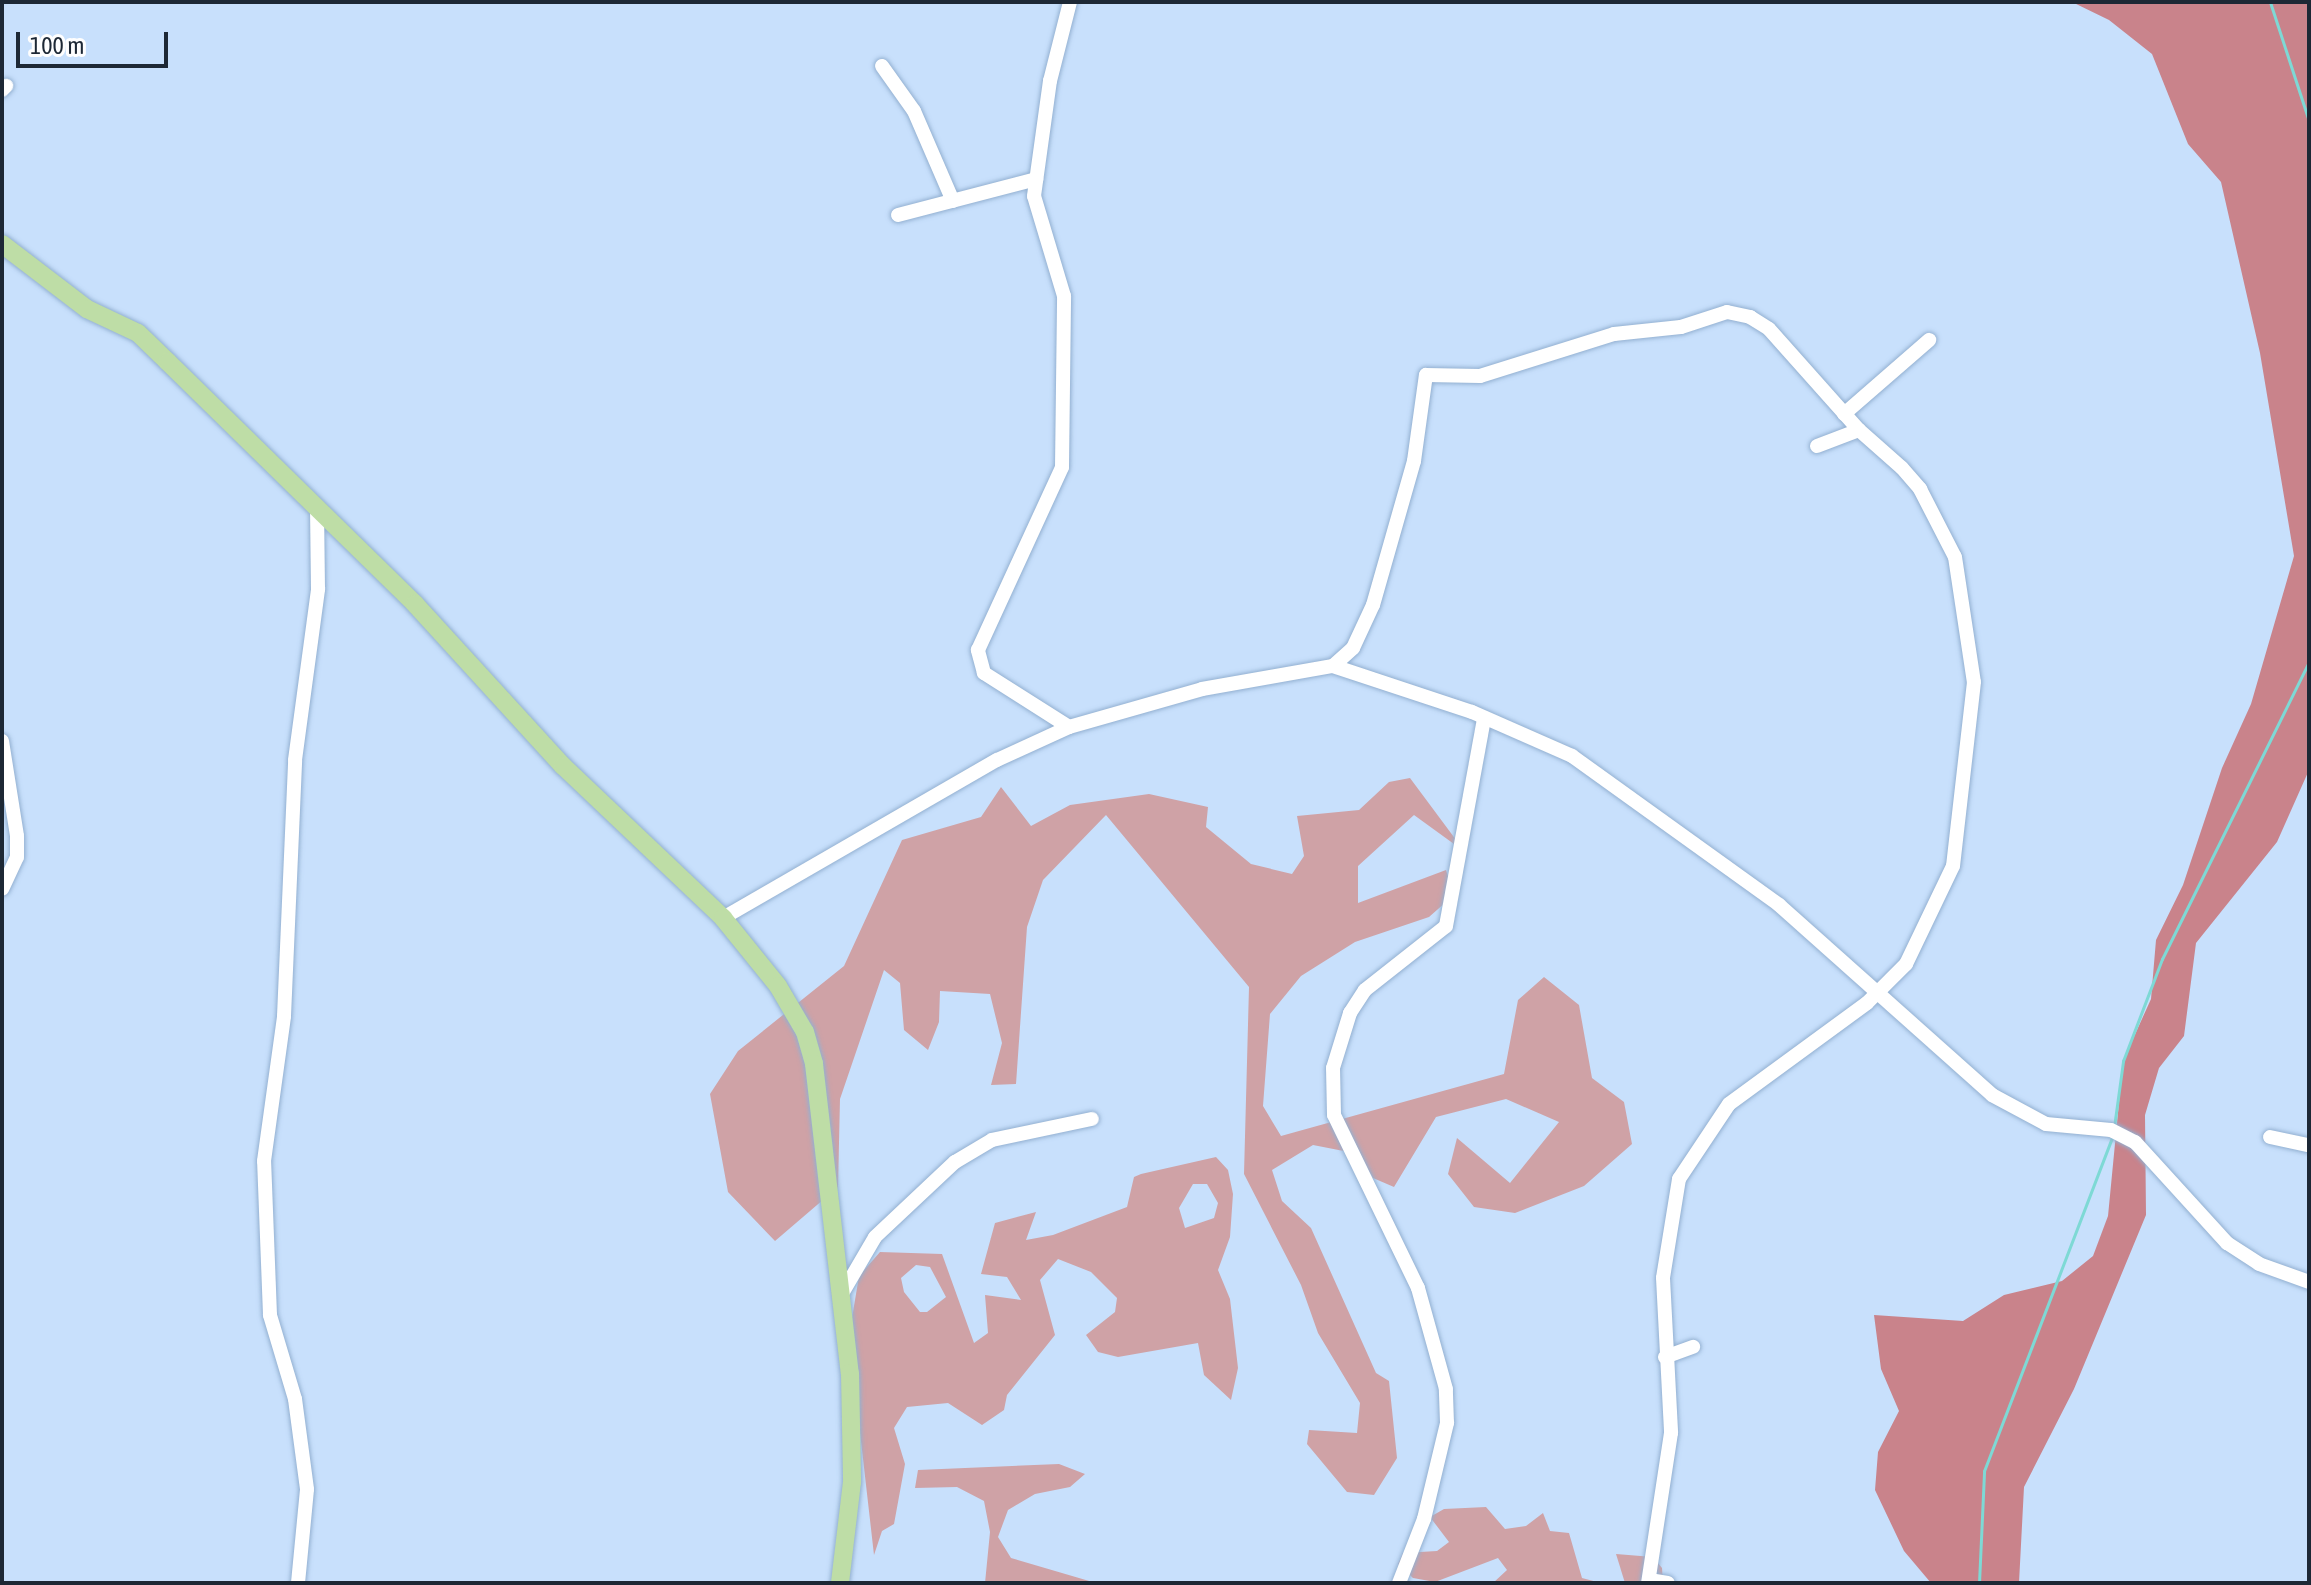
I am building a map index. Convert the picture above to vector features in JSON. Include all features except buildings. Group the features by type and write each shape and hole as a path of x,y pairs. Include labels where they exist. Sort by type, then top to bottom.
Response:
{"main road":[{"path":"4,250 115,324 138,333 415,604 563,766 723,918 752,949 805,1032 821,1100 850,1373 852,1482 840,1583"}],"street":[{"path":"1069,727 984,673 978,650 1062,467 1064,296 1038,223 1036,179 1049,88 1070,2"},
{"path":"882,66 914,111 953,201"},
{"path":"1049,88 1066,92"},
{"path":"898,215 1036,179"},
{"path":"1333,666 1353,648 1373,605 1414,461 1426,375 1480,376 1614,334 1738,313 1769,329 1859,430 1920,489 1943,527 1965,604 1974,682 1953,866 1906,964 1880,991 1729,1104 1702,1137 1679,1179 1670,1217 1663,1278 1671,1433 1648,1582 1668,1583"},
{"path":"1844,414 1929,340"},
{"path":"1817,446 1859,430"},
{"path":"298,1583 307,1489 295,1399 270,1315 263,1201 288,967 295,760 318,589 317,508"},
{"path":"723,918 997,760 1069,727 1202,689 1333,666 1484,718 1572,756 1660,814 1880,991 1992,1095 2046,1124 2111,1130 2135,1142 2227,1243 2259,1264 2309,1282"},
{"path":"1399,1583 1424,1519 1447,1423 1446,1389 1418,1288 1334,1115 1333,1068 1350,1013 1365,990 1446,926 1484,718"},
{"path":"2,741 17,836 17,857 2,889"},
{"path":"840,1297 875,1237 955,1162 992,1140 1092,1119"},
{"path":"2270,1137 2309,1145"},
{"path":"1665,1357 1693,1347"}],"shaded area":[{"path":"2072,2 2309,2 2309,770 2277,842 2196,943 2184,1036 2159,1068 2145,1115 2146,1215 2074,1389 2024,1487 2019,1583 1931,1583 1904,1551 1875,1490 1878,1452 1899,1411 1881,1369 1874,1315 1963,1321 2004,1295 2062,1281 2093,1256 2108,1216 2123,1061 2151,999 2156,940 2183,885 2222,768 2251,704 2294,556 2260,353 2221,182 2188,144 2152,54 2109,20"},
{"path":"1410,778 1465,852 1414,815 1358,866 1358,903 1446,870 1454,895 1429,917 1355,942 1301,976 1270,1014 1263,1106 1281,1136 1504,1074 1518,1000 1544,977 1579,1005 1592,1078 1624,1102 1632,1144 1584,1186 1515,1213 1474,1207 1448,1174 1457,1138 1510,1183 1559,1122 1506,1099 1436,1117 1394,1187 1373,1178 1359,1154 1313,1145 1272,1170 1282,1201 1311,1228 1376,1373 1389,1381 1397,1458 1374,1495 1347,1492 1307,1444 1309,1430 1357,1433 1360,1403 1318,1333 1301,1285 1244,1174 1249,987 1106,815 1043,880 1027,927 1016,1084 991,1085 1002,1043 990,994 940,991 939,1022 928,1050 904,1030 900,983 884,970 840,1099 838,1187 775,1241 728,1192 710,1094 738,1051 844,966 902,840 981,817 1001,787 1031,826 1070,805 1149,794 1208,807 1206,827 1251,864 1292,874 1304,856 1297,816 1359,810 1389,782"},
{"path":"1216,1157 1228,1170 1233,1194 1230,1237 1218,1270 1230,1299 1238,1368 1231,1400 1204,1375 1198,1343 1118,1357 1098,1352 1086,1335 1115,1312 1117,1298 1091,1272 1058,1259 1040,1280 1055,1335 1007,1395 1004,1410 982,1425 948,1403 907,1407 894,1428 905,1464 894,1524 882,1531 874,1555 849,1336 859,1276 880,1252 942,1254 974,1343 988,1333 985,1295 1021,1300 1007,1277 981,1274 995,1223 1036,1212 1026,1240 1053,1235 1127,1207 1134,1177","holes":["1193,1184 1207,1184 1218,1203 1214,1218 1185,1228 1179,1208","916,1265 930,1267 946,1297 927,1312 920,1312 904,1292 901,1278"]},
{"path":"1059,1464 1085,1474 1070,1487 1035,1494 1008,1510 998,1537 1011,1558 1096,1583 985,1583 990,1532 984,1501 957,1487 915,1488 918,1470"},
{"path":"1486,1507 1505,1529 1526,1526 1543,1513 1550,1531 1569,1533 1582,1578 1601,1583 1493,1583 1507,1570 1498,1558 1435,1582 1413,1578 1398,1564 1403,1553 1437,1551 1449,1542 1430,1517 1444,1509"},
{"path":"1616,1554 1653,1557 1662,1568 1663,1583 1625,1583"}],"waterway":[{"path":"2270,2 2309,121"},
{"path":"2114,1127 2123,1061 2162,959 2309,661"},
{"path":"1979,1583 1984,1471 2113,1135"}]}
